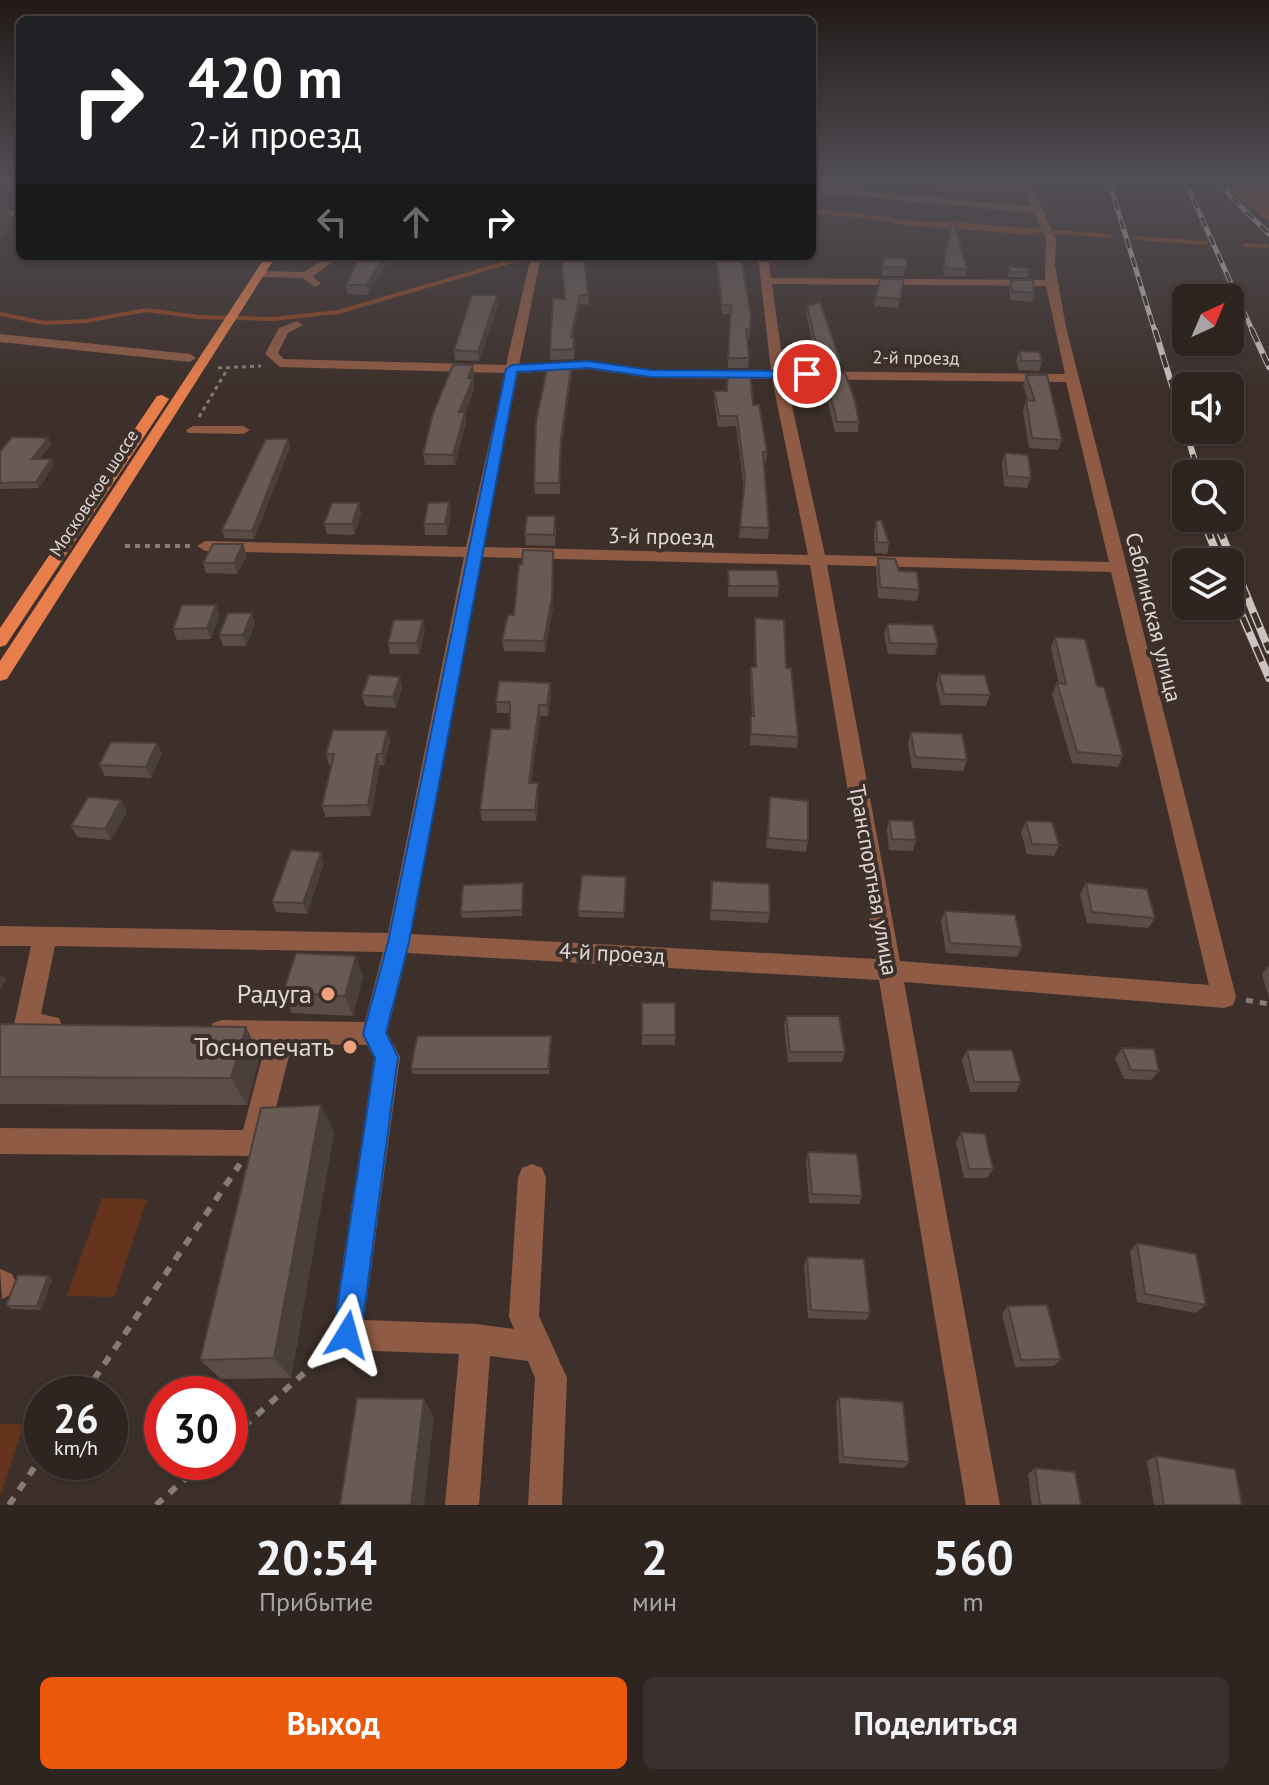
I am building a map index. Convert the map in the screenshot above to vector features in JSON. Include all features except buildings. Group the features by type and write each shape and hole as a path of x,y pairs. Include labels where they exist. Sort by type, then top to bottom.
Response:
{"main road":[{"path":"228,312 256,260"},
{"path":"214,332 268,260"},
{"name":"Московское шоссе","path":"0,641 190,358 214,332"},
{"name":"Московское шоссе","path":"0,675 214,332"}],"street":[{"name":"Саблинская улица","path":"1049,251 1052,283 1072,378 1224,997"},
{"path":"259,274 310,280 332,260"},
{"path":"535,260 473,554 398,942 374,1034 387,1057 343,1339 476,1339 537,1347"},
{"name":"Транспортная улица","path":"764,260 769,281 778,374 818,562 983,1505"},
{"path":"769,281 1052,283"},
{"path":"280,363 271,354 283,331 297,325"},
{"path":"0,338 190,358"},
{"name":"2-й проезд","path":"280,363 512,369 588,365 651,374 1072,378"},
{"path":"193,430 243,430"},
{"name":"3-й проезд","path":"205,546 1117,567"},
{"name":"4-й проезд","path":"0,936 398,942 890,968 1224,997"},
{"path":"45,936 26,1025 71,1027"},
{"path":"192,1030 374,1034"},
{"path":"0,1141 253,1143 282,1032"},
{"path":"532,1178 524,1317 551,1378 545,1505"},
{"path":"462,1505 476,1339"}],"path":[{"path":"211,368 280,363"},
{"path":"193,430 228,368"},
{"path":"125,546 205,546"},
{"path":"96,1376 245,1158"},
{"path":"248,1423 343,1339"},
{"path":"9,1505 26,1480"},
{"path":"156,1505 184,1480"}],"shaded area":[{"path":"102,1198 147,1199 114,1297 67,1296"},
{"path":"0,1424 24,1424 0,1496"}],"waterway":[{"path":"0,314 45,323 86,321 146,310 199,317 273,319 338,312 516,260"}],"railway":[{"path":"1130,251 1155,332"},
{"path":"1217,251 1253,332"},
{"path":"1155,330 1195,460"},
{"path":"1252,330 1269,367"},
{"path":"1208,532 1214,548"},
{"path":"1220,532 1269,650"},
{"path":"1244,620 1269,678"}],"place":[{"name":"Радуга","path":"328,994"},
{"name":"Тоснопечать","path":"350,1047"}],"route":[{"path":"347,1335 387,1057 374,1034 398,942 512,369 588,365 651,374 807,374"}]}
